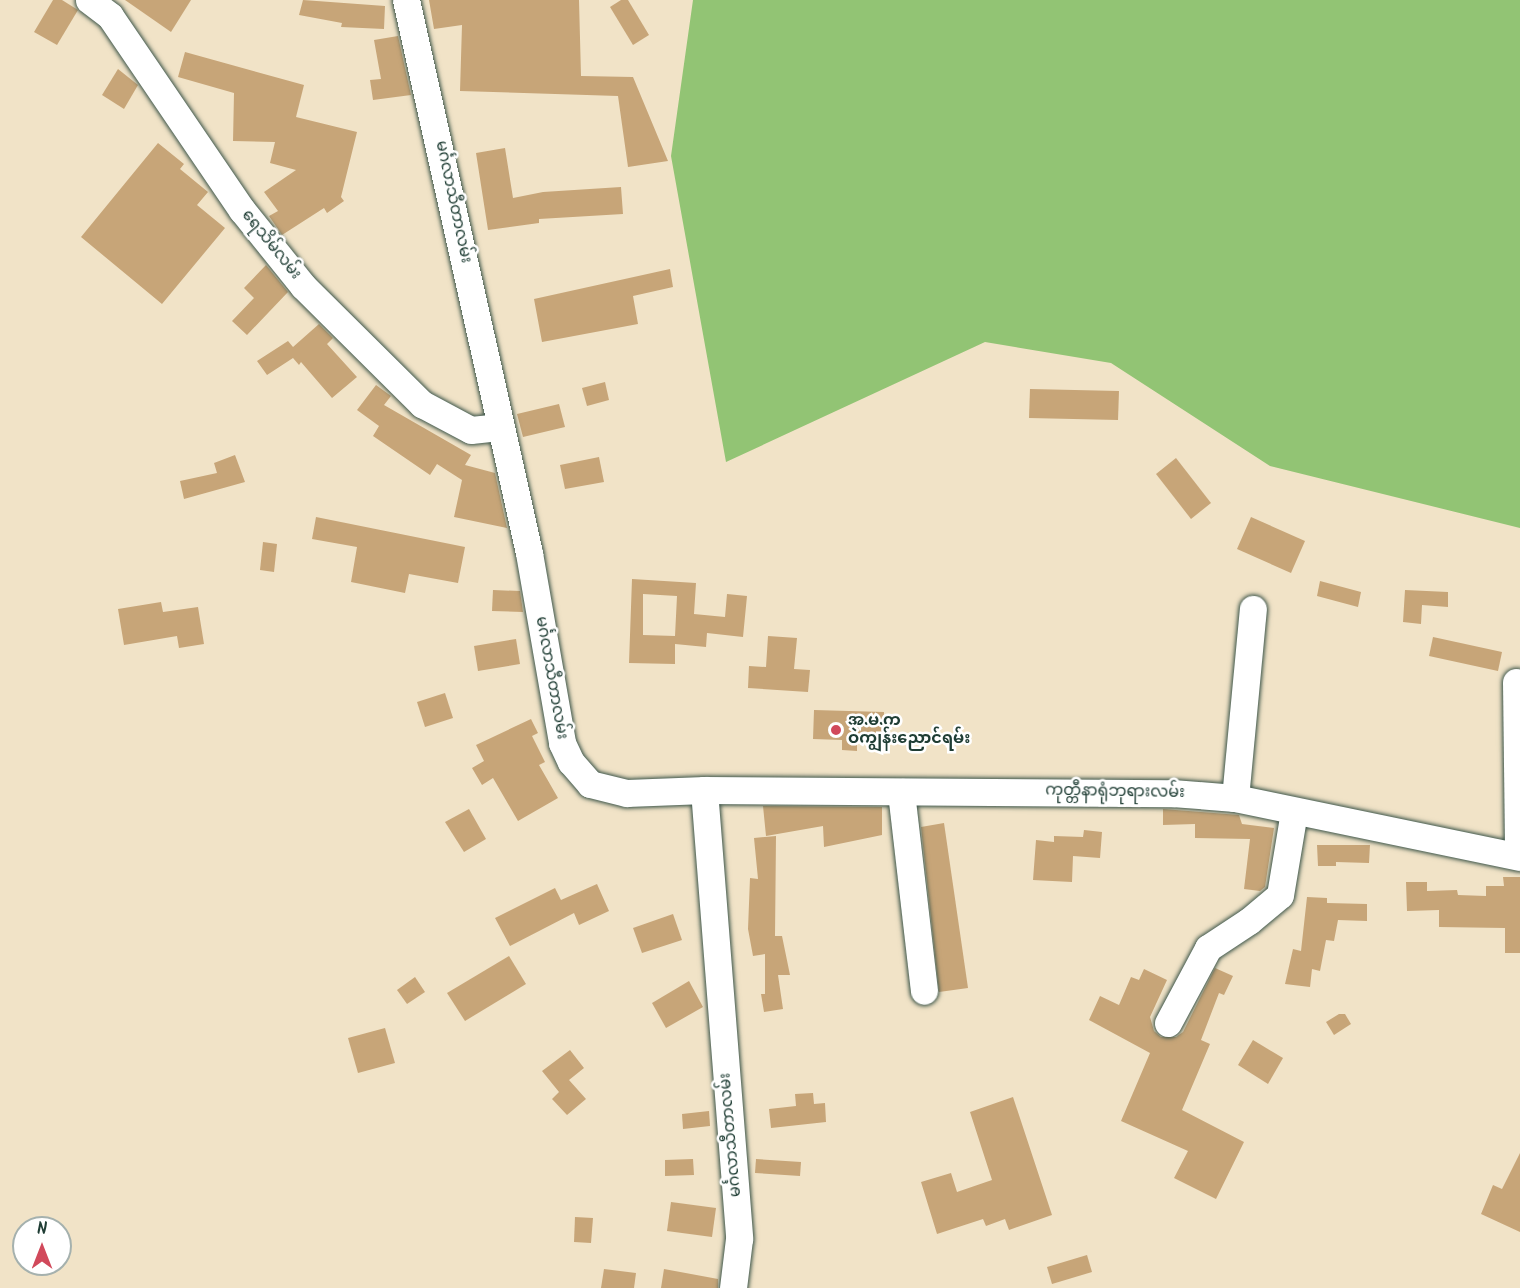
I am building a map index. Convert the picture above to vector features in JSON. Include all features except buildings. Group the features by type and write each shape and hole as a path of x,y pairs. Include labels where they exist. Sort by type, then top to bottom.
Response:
{"street":[{"name":"ရေသိမ်လမ်း","path":"89,0 110,16 242,210 303,286 422,404 471,430 501,427"},
{"name":"မင်္ဂလာသီတာလမ်း","path":"406,0 529,553 562,743 571,762 590,784 627,792 704,790 739,1239 733,1288"},
{"path":"1235,798 1253,609"},
{"path":"1516,682 1519,856"},
{"name":"ကုတ္တီနာရုံဘုရားလမ်း","path":"704,790 901,792 1096,790 1235,798 1519,856"},
{"path":"901,792 924,991"},
{"path":"1168,1023 1208,948 1249,921 1280,895 1294,811"}],"green space":[{"path":"693,0 1520,0 1520,528 1270,466 1111,363 985,342 726,462 671,156"}],"place":[{"name":"အ.မ.က ဝဲကျွန်းညောင်ရမ်း","path":"836,730"}]}
